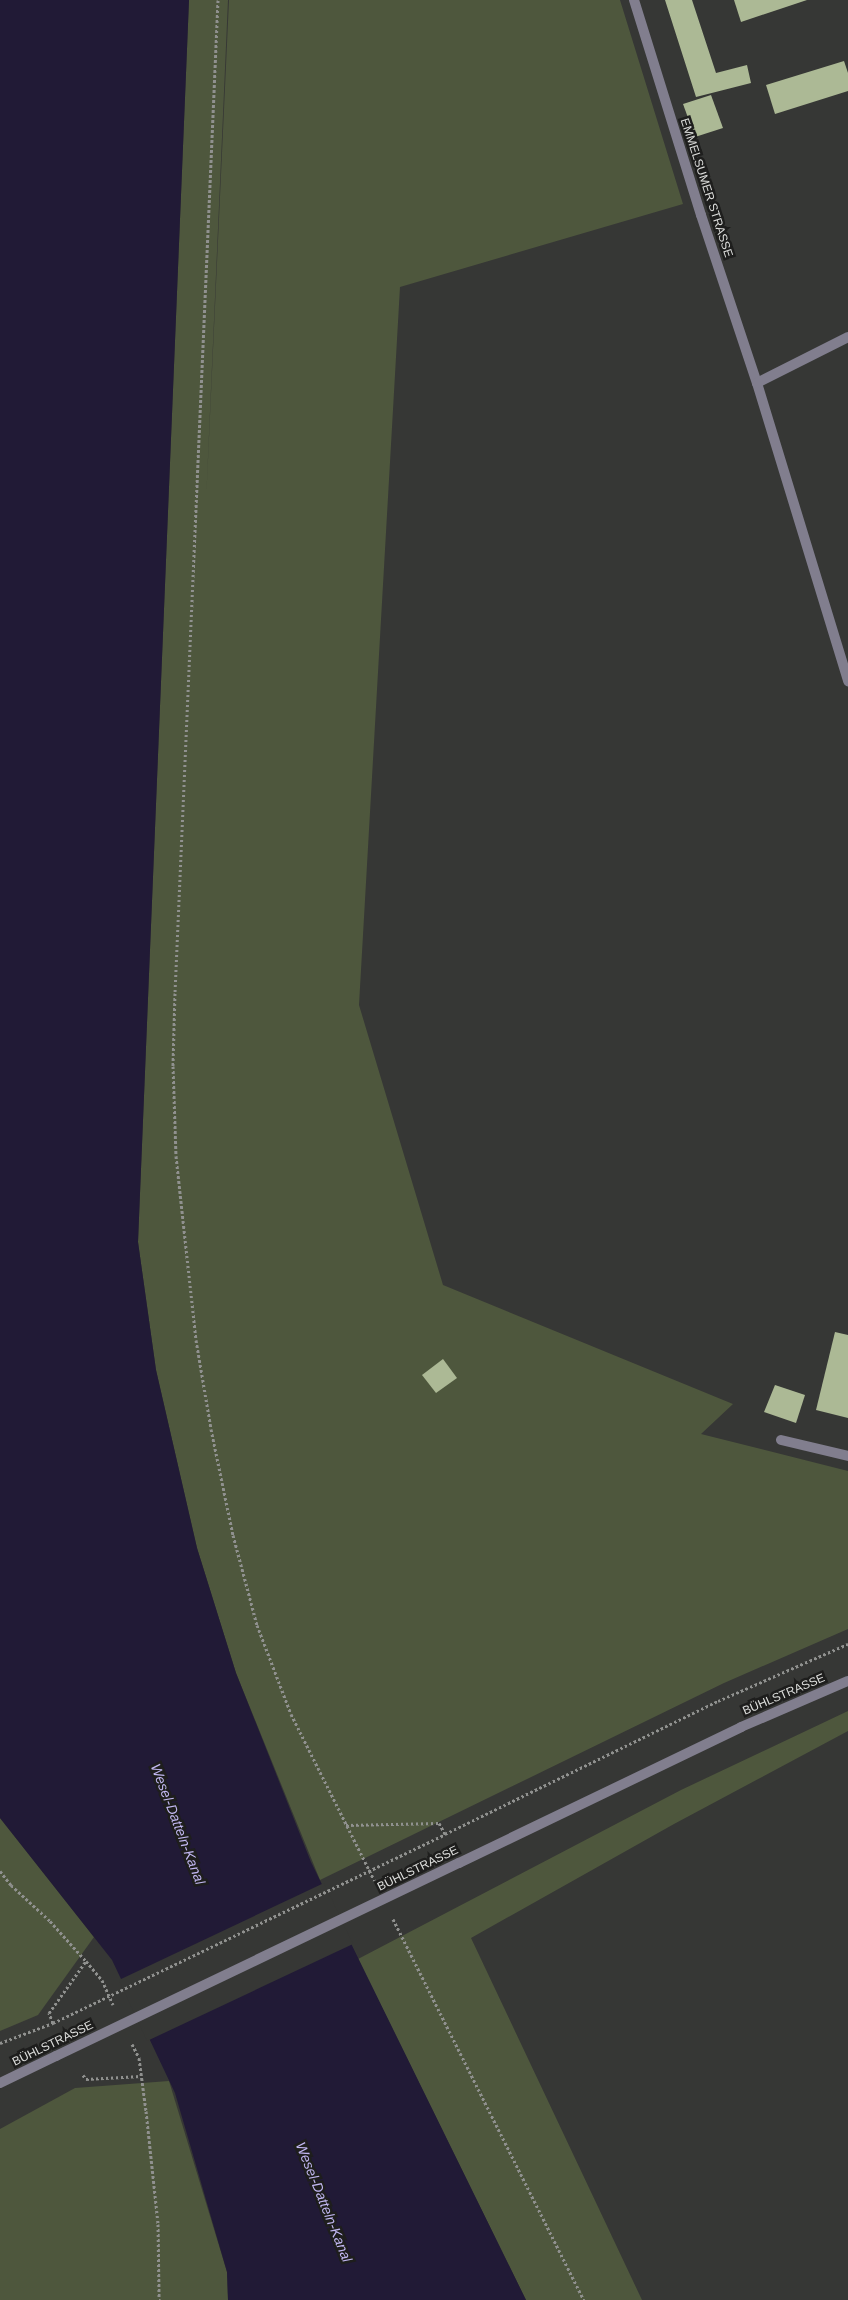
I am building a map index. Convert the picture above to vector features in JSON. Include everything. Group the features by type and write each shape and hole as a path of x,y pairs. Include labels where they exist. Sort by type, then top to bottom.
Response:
{"street":[{"name":"EMMELSUMER STRASSE","path":"634,0 701,215 757,383 848,681"},
{"path":"757,383 848,337"},
{"path":"781,1440 848,1456"},
{"name":"BÜHLSTRASSE","path":"0,2083 741,1728 848,1681"}],"path":[{"path":"218,0 174,993 173,1066 176,1156 196,1340 211,1429 233,1535 257,1625 291,1714"},
{"path":"0,2043 52,2023 718,1701 848,1644"},
{"path":"346,1825 439,1823 445,1834"},
{"path":"0,1871 11,1885 50,1921 86,1961 102,1980 114,2006"},
{"path":"52,2023 49,2013 86,1961"},
{"path":"130,2041 139,2058 158,2224 159,2300"},
{"path":"468,2066 584,2300"},
{"path":"83,2075 86,2079 141,2076"}],"green space":[{"path":"189,0 228,0 206,503 229,0 620,0 683,204 400,287 359,1005 443,1285 733,1404 701,1434 848,1471 848,1629 724,1683 320,1880 236,1673 197,1548 156,1370 138,1242"},
{"path":"848,1711 848,1731 674,1824 471,1938 642,2300 526,2300 358,1959 681,1790"},
{"path":"0,1818 94,1937 38,2015 0,2031"},
{"path":"169,2081 227,2272 228,2300 0,2300 0,2129 75,2088"}],"water":[{"name":"Wesel-Datteln-Kanal","path":"0,0 189,0 138,1242 156,1370 197,1548 236,1673 311,1862 526,2300 228,2300 227,2272 175,2093 112,1960 0,1818"}],"pier":[{"path":"324,1883 353,1944 147,2041 119,1980"}],"building":[{"path":"665,0 692,0 716,73 747,65 751,83 696,97"},
{"path":"734,0 807,0 741,22"},
{"path":"844,61 848,73 848,91 775,114 766,85"},
{"path":"711,95 723,128 695,137 683,104"},
{"path":"835,1332 848,1335 848,1418 816,1410"},
{"path":"443,1359 457,1378 436,1393 422,1375"},
{"path":"775,1385 805,1395 796,1423 764,1412"}]}
